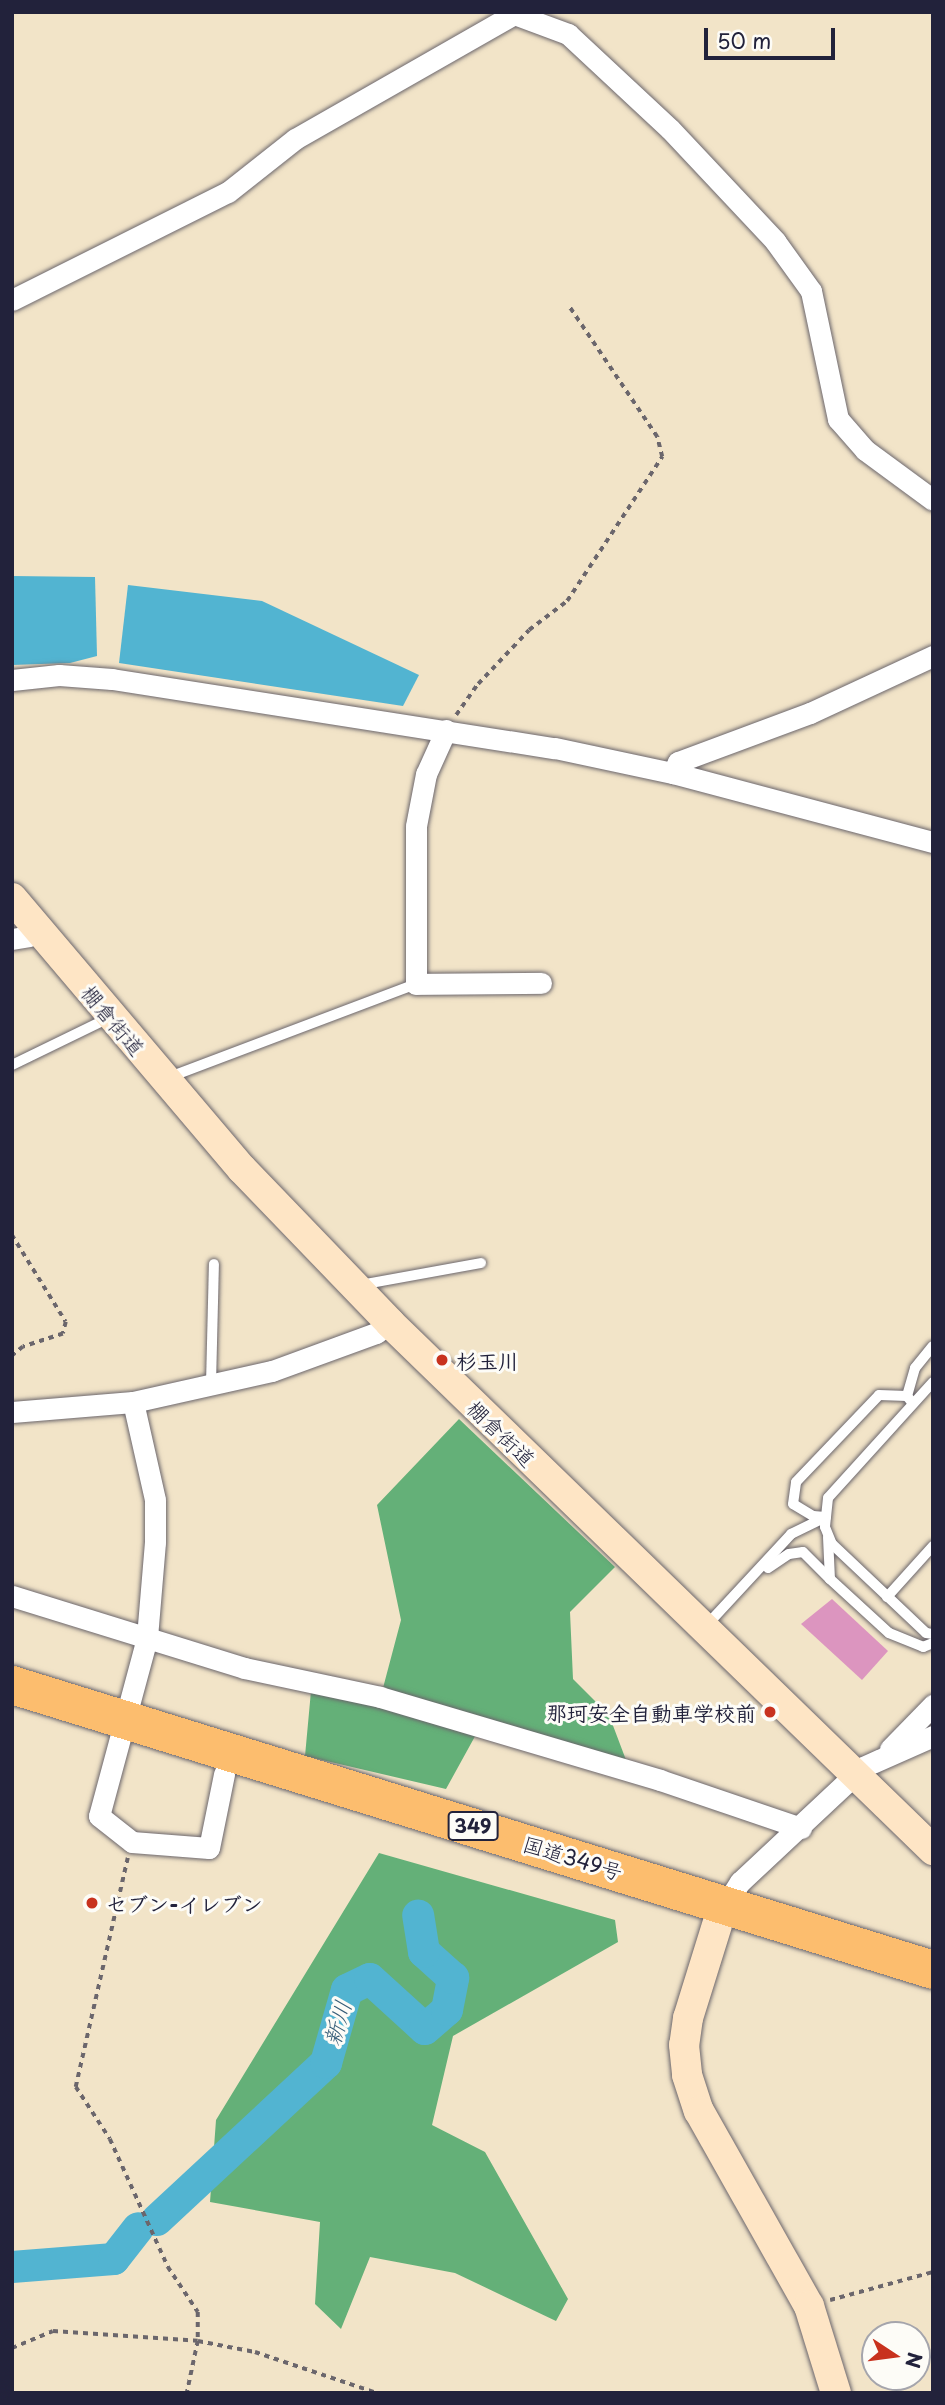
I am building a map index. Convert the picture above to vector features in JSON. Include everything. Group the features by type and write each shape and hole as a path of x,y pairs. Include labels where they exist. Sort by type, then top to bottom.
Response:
{"highway":[{"name":"国道349号","path":"12,1685 224,1774 720,1915 933,1970"},
{"name":"国道349号","path":"12,1711 123,1731 720,1915 933,1992"}],"street":[{"path":"12,300 228,192 295,139 514,13 568,34 670,129 775,241 811,291 838,419 865,450 933,500"},
{"path":"673,773 678,762 810,713 933,656"},
{"path":"12,680 59,675 112,679 446,730 673,773 933,842"},
{"path":"446,730 426,775 416,826 416,984 541,984"},
{"name":"棚倉街道","path":"12,898 25,934 111,1017 390,1324 933,1850"},
{"path":"12,1412 133,1402 272,1371 376,1333 390,1324"},
{"path":"133,1402 155,1500 147,1638 99,1816 132,1842 209,1848 224,1774"},
{"path":"12,1596 244,1668 394,1700 660,1780 801,1828"},
{"path":"884,1756 933,1705"},
{"path":"835,2393 809,2306 699,2111 687,2075 684,2045 688,2018 720,1915 740,1882 801,1828 854,1775 884,1756 933,1736"}],"lane":[{"path":"165,1079 416,984"},
{"path":"12,1065 111,1017"},
{"path":"354,1286 481,1263"},
{"path":"211,1384 214,1264"},
{"path":"910,1400 915,1368 933,1346"},
{"path":"830,1578 826,1517 828,1498 910,1400 933,1382"},
{"path":"826,1517 813,1516 793,1504 796,1482 879,1395 910,1400"},
{"path":"703,1629 759,1574 791,1534 826,1517"},
{"path":"828,1534 832,1544 887,1597 926,1633 933,1634"},
{"path":"887,1597 933,1546"},
{"path":"759,1574 789,1554 803,1552 889,1633 923,1647 933,1643"}],"path":[{"path":"446,730 478,684 529,630 567,601 662,457 657,437 570,308"},
{"path":"12,1235 66,1322 63,1334 23,1347 12,1356"},
{"path":"132,1842 76,2087 110,2139 168,2267 198,2312 198,2342 187,2393"},
{"path":"809,2306 933,2272"},
{"path":"12,2348 53,2331 198,2342 255,2352 377,2393"}],"green space":[{"path":"459,1419 615,1567 570,1612 573,1679 609,1715 626,1760 484,1720 446,1789 305,1756 311,1691 379,1703 401,1620 377,1505"},
{"path":"379,1853 615,1920 618,1942 453,2036 432,2125 485,2152 568,2299 556,2321 455,2273 370,2257 341,2329 315,2304 320,2222 210,2202 216,2120"}],"water":[{"path":"12,576 95,577 97,656 70,663 12,665"},
{"path":"128,585 262,601 419,675 403,706 119,663"}],"building":[{"path":"832,1599 888,1651 862,1680 801,1624"}],"waterway":[{"name":"新川","path":"157,2220 326,2063 347,1990 370,1979 425,2029 447,2010 453,1978 424,1952 418,1915"},
{"name":"新川","path":"12,2267 114,2259 138,2228"}],"place":[{"name":"杉玉川","path":"442,1360"},
{"name":"那珂安全自動車学校前","path":"770,1712"},
{"name":"セブン-イレブン","path":"92,1903"}]}
